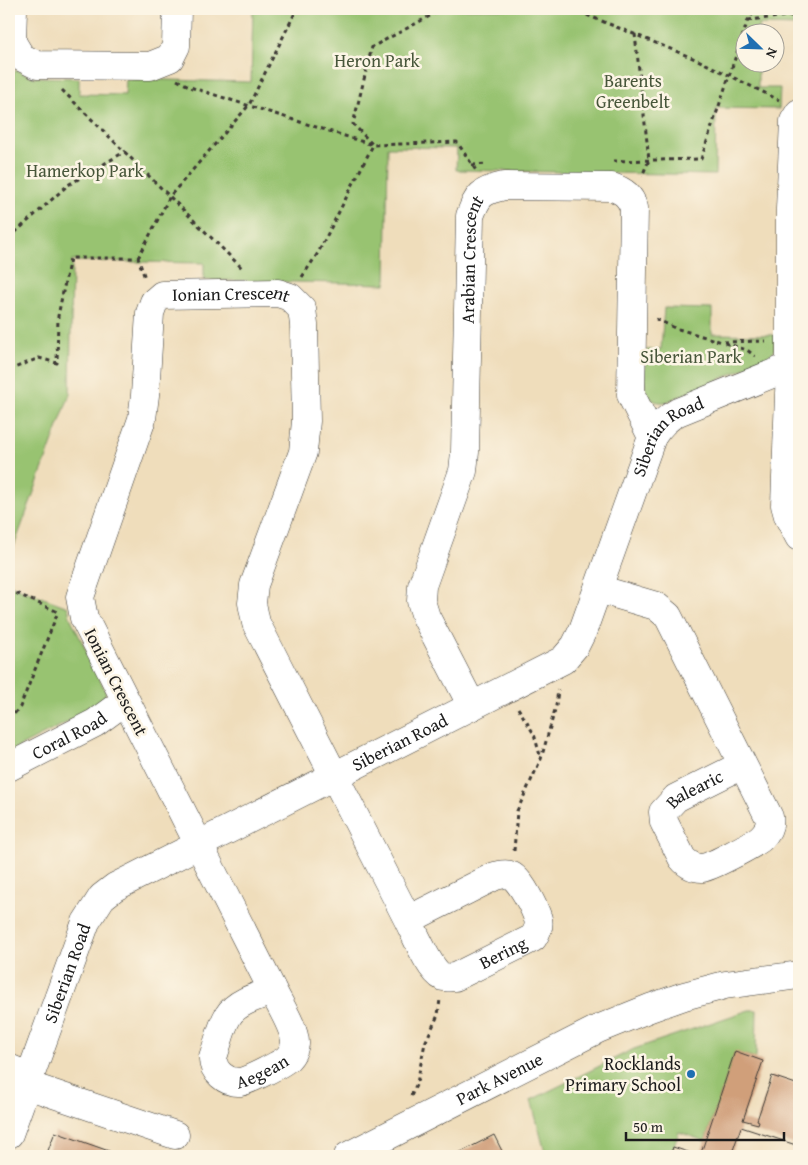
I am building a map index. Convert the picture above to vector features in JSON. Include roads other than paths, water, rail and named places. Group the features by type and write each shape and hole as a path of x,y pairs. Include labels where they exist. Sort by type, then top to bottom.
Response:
{"street":[{"path":"13,9 12,42 21,57 37,65 150,66 170,58 176,46 177,9"},
{"path":"797,117 794,206 793,356 785,505 788,516 799,538"},
{"name":"Arabian Crescent","path":"472,706 426,617 421,601 422,586 463,471 470,216 476,200 490,177 504,186 612,187 623,191 630,199 634,208 631,395 652,437"},
{"name":"Ionian Crescent","path":"199,844 84,618 69,610 80,597 142,419 148,325 154,302 162,295 278,293 290,297 302,309 306,421 302,452 254,585 252,604 256,623 334,776"},
{"name":"Siberian Road","path":"9,1134 22,1077 86,922 94,906 102,897 115,887 563,660 575,646 583,630 652,437 658,427 672,415 765,377 793,356"},
{"name":"Balearic","path":"598,589 656,606 668,616 742,765"},
{"name":"Coral Road","path":"9,767 95,723 125,701"},
{"path":"334,776 408,920"},
{"path":"199,844 215,880 273,991"},
{"name":"Bering","path":"505,874 511,875 520,884 538,920 536,933 533,938 449,978 443,977 433,967 408,920 494,876 505,874"},
{"name":"Park Avenue","path":"352,1155 598,1029 650,1008 725,984 799,975"},
{"path":"22,1077 175,1135"}],"place":[{"name":"Rocklands Primary School","path":"691,1074"}],"park label":[{"name":"Heron Park","path":"377,61"},
{"name":"Barents Greenbelt","path":"633,91"},
{"name":"Hamerkop Park","path":"85,171"},
{"name":"Siberian Park","path":"691,357"}]}
